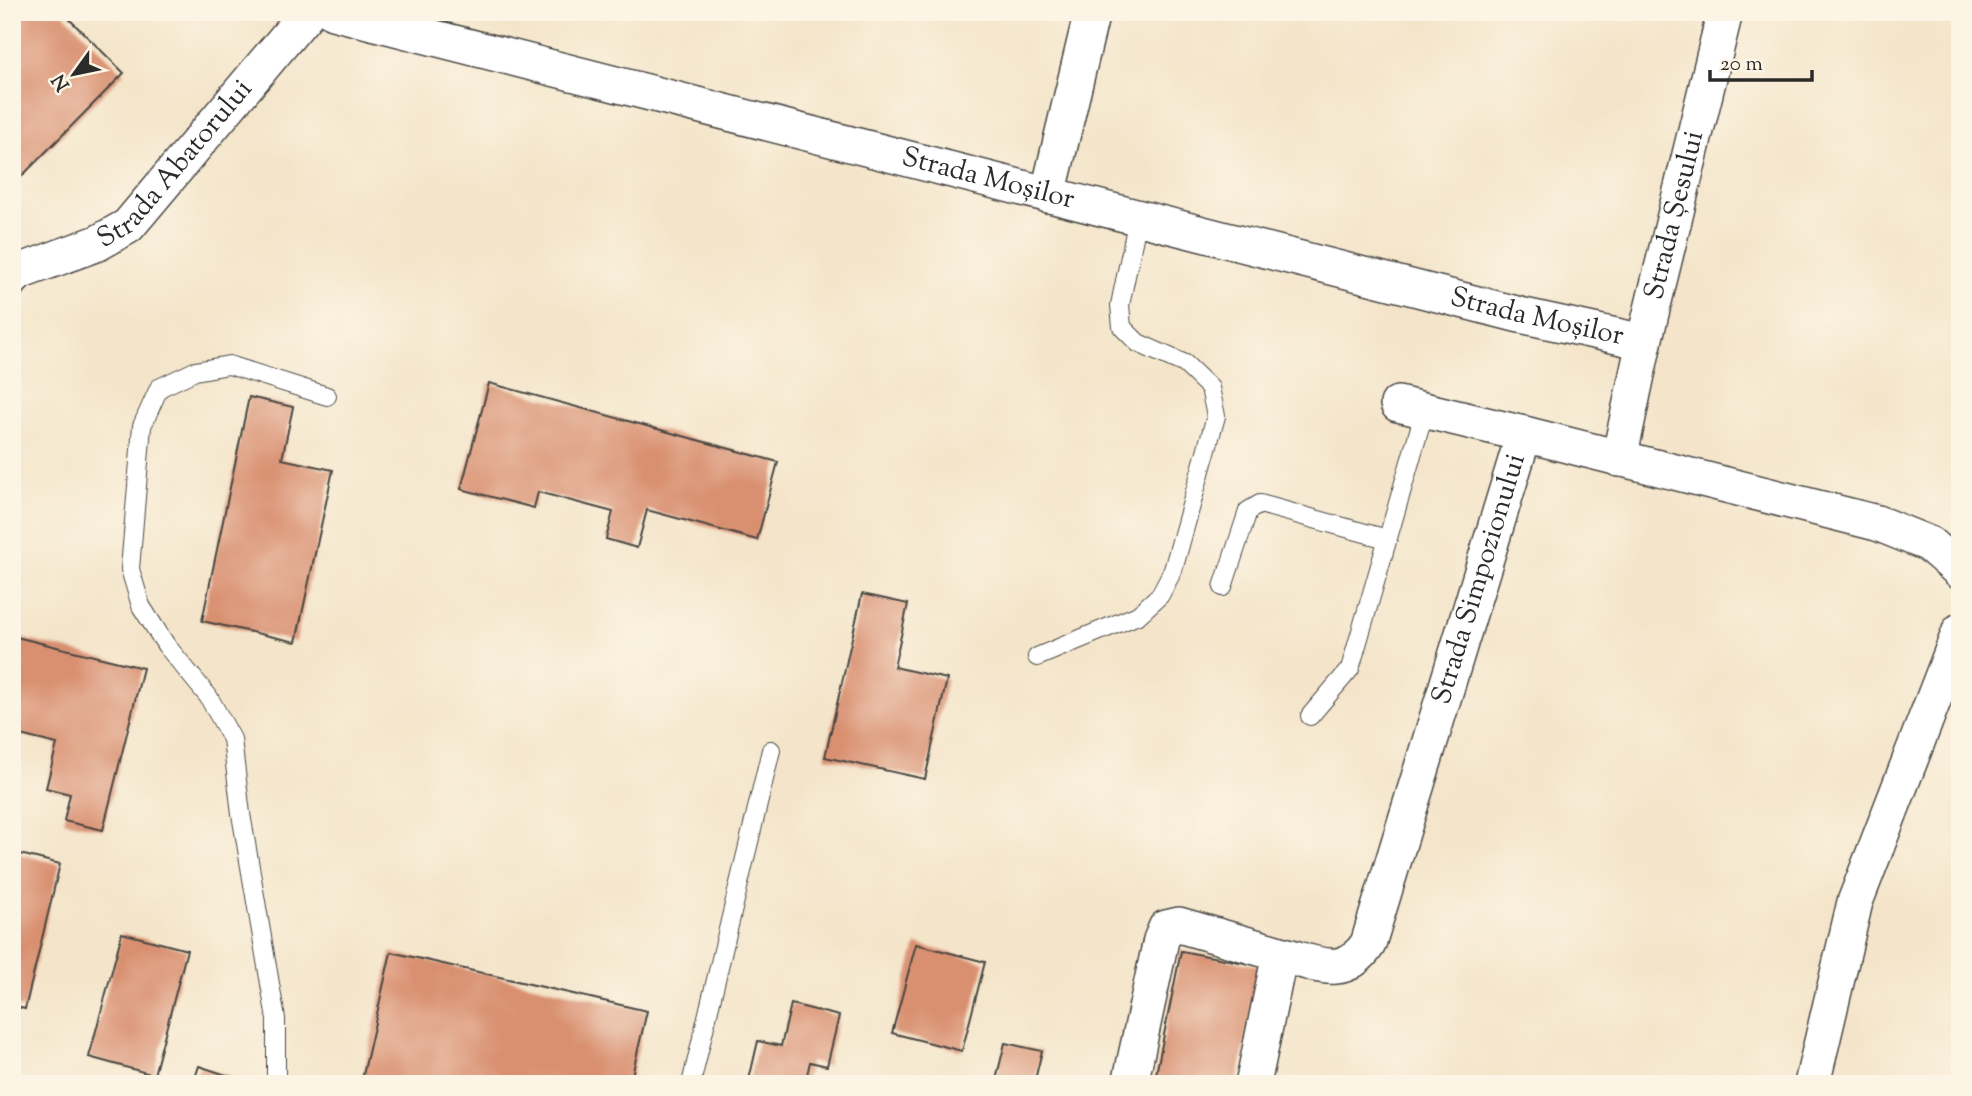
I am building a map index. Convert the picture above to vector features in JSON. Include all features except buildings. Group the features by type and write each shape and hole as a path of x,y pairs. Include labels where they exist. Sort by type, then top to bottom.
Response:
{"street":[{"name":"Strada Abatorului","path":"12,279 19,272 99,243 128,226 308,12"},
{"name":"Strada Moșilor","path":"333,12 1520,315 1644,342"},
{"path":"1048,195 1092,12"},
{"name":"Strada Șesului","path":"1619,459 1644,342 1725,12"},
{"path":"1411,407 1524,434"},
{"name":"Strada Simpozionului","path":"1130,1084 1161,940 1166,928 1178,925 1333,967 1348,965 1368,943 1524,434 1877,523 1929,544 1960,572"},
{"path":"1812,1084 1855,902 1960,631"},
{"path":"1253,1084 1280,954"}],"lane":[{"path":"1037,657 1138,615 1160,595 1172,570 1216,416 1210,388 1185,364 1138,342 1122,327 1120,304 1138,218"},
{"path":"276,1084 276,1019 241,814 232,739 208,696 166,645 141,606 130,569 142,426 159,387 195,371 229,365 327,396"},
{"path":"1310,716 1350,669 1387,539 1411,407"},
{"path":"1223,587 1248,511 1260,504 1387,539"},
{"path":"691,1084 771,750"}]}
